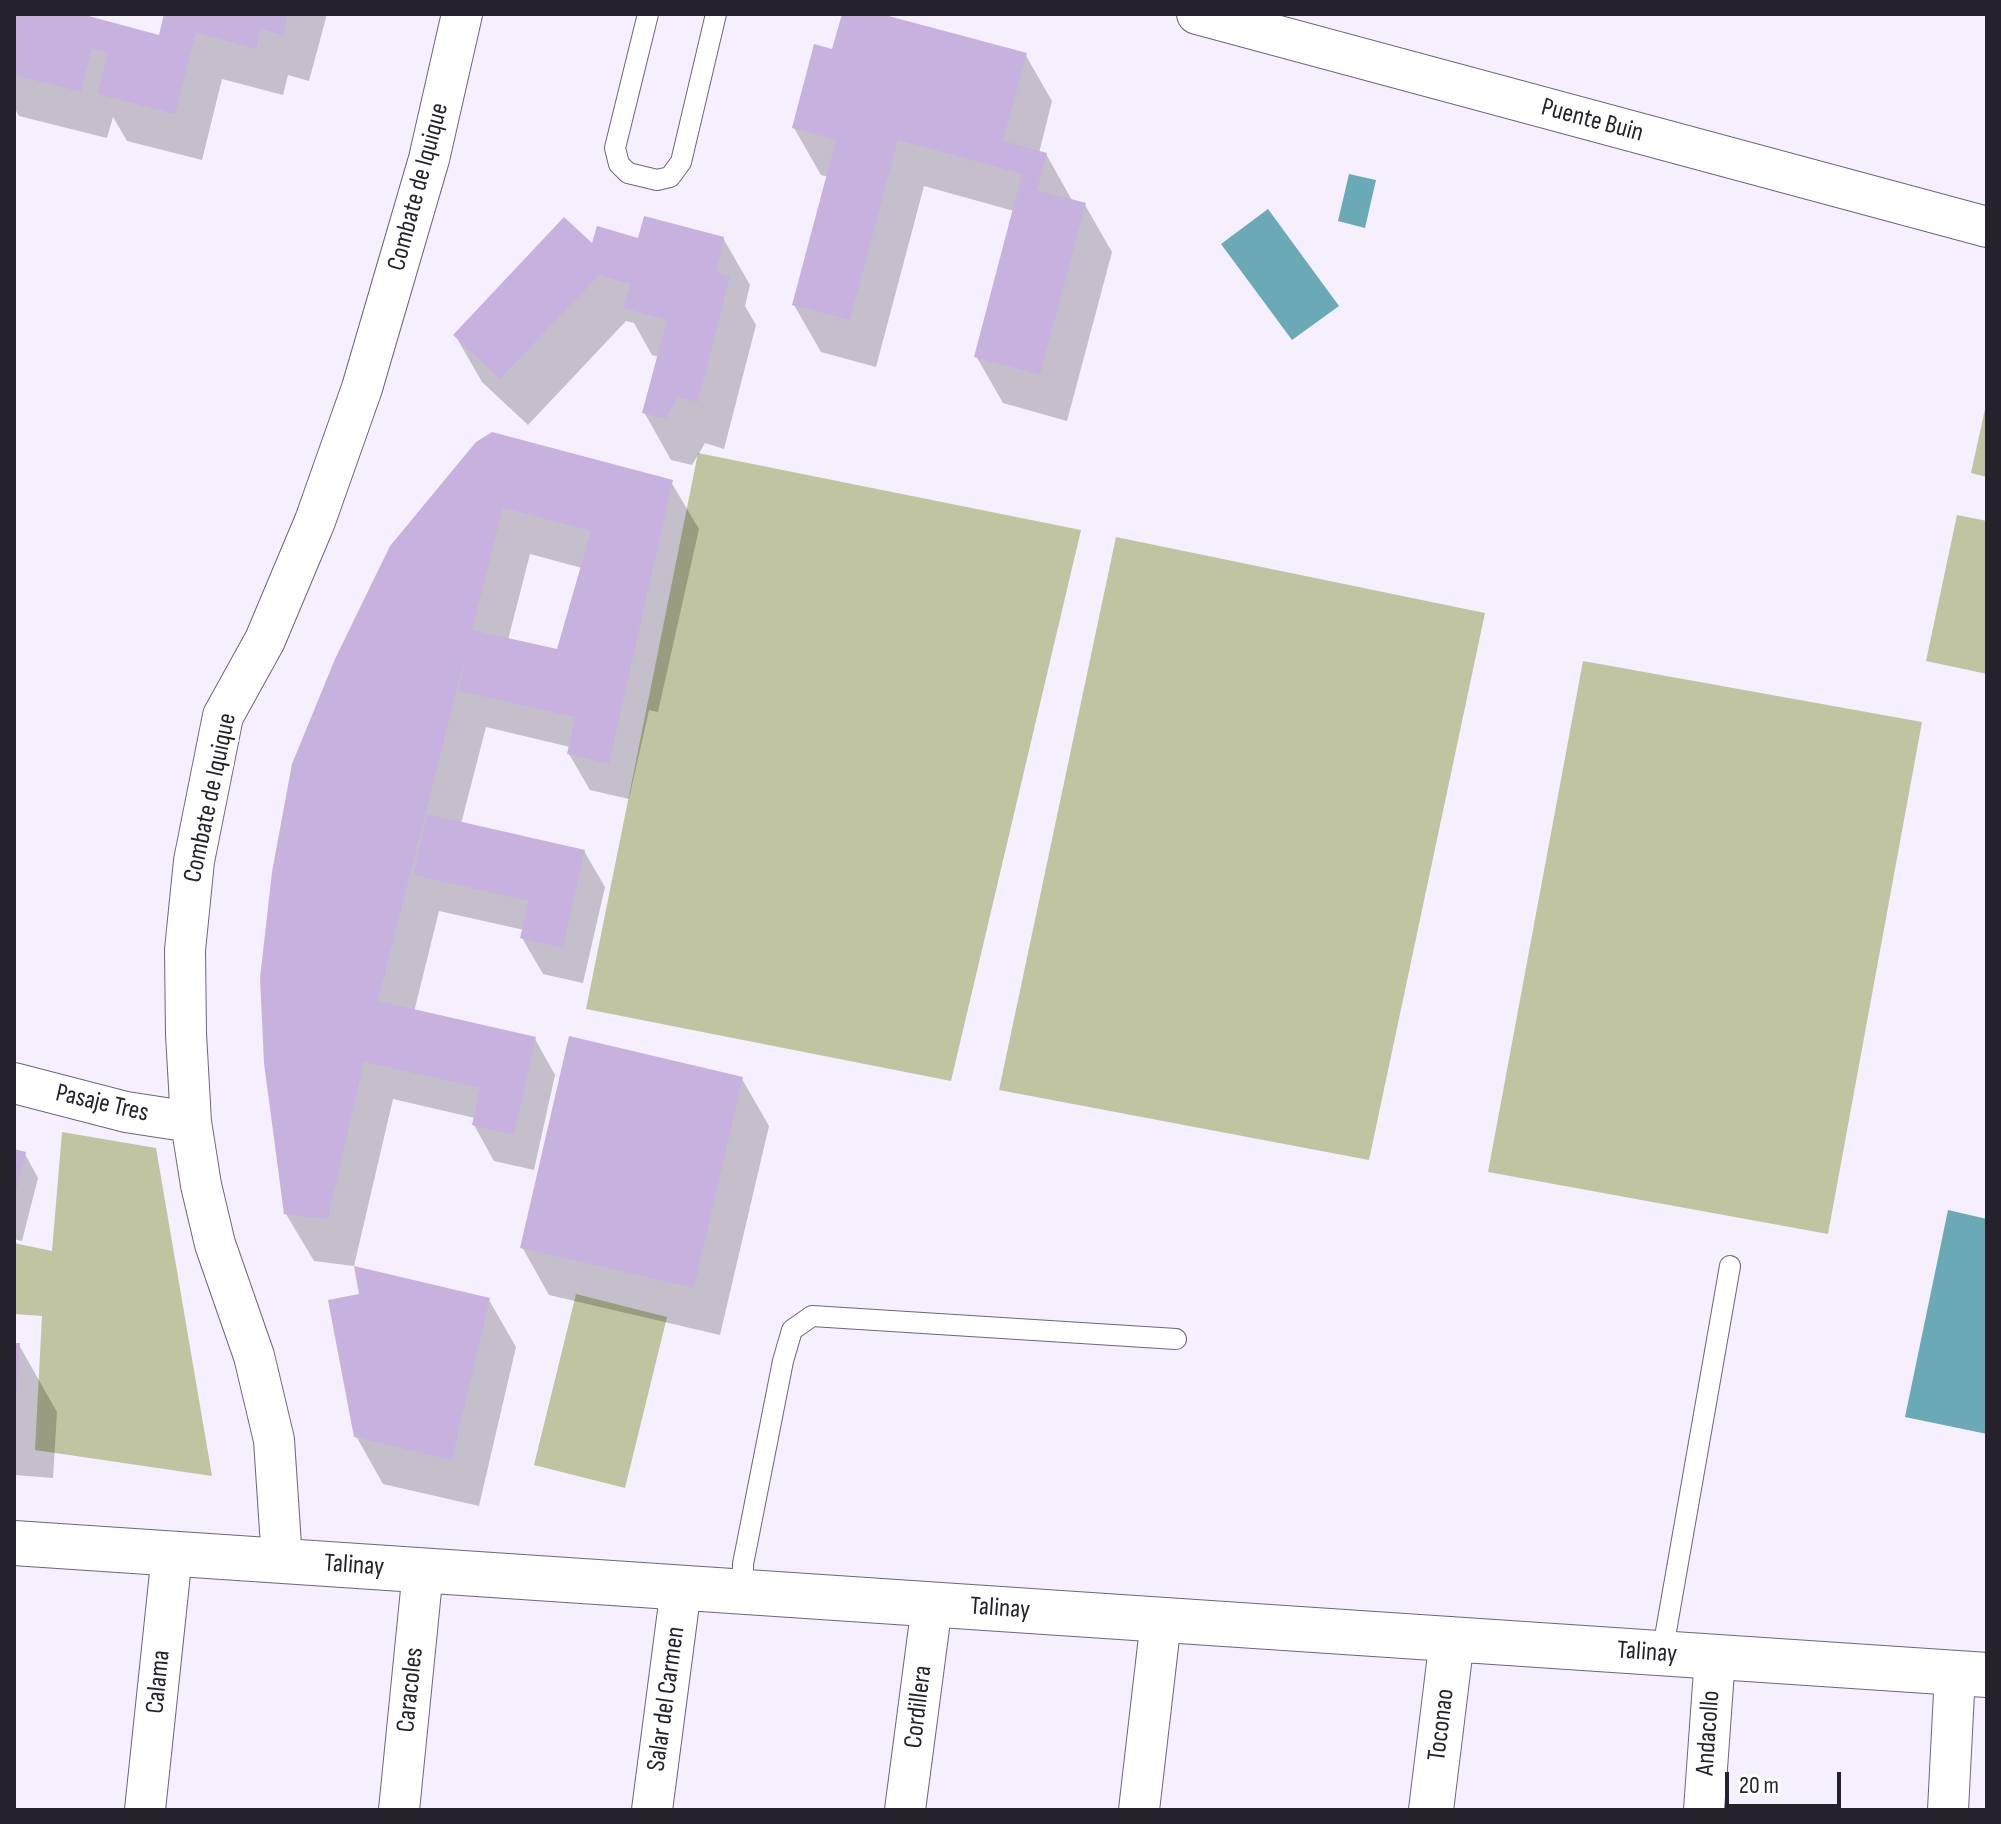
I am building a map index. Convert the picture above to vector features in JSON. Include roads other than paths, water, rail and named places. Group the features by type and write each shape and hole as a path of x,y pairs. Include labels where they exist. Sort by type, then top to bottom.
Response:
{"street":[{"name":"Combate de Iquique","path":"282,1561 274,1440 254,1356 215,1244 191,1122 185,950 194,861 223,716 265,640 315,521 362,388 429,159 462,14"},
{"name":"Puente Buin","path":"1197,14 1244,20 1987,227"},
{"name":"Pasaje Tres","path":"14,1083 126,1112 191,1122"},
{"name":"Talinay","path":"14,1543 1971,1674"},
{"name":"Calama","path":"145,1810 172,1554"},
{"name":"Caracoles","path":"399,1810 423,1570"},
{"name":"Salar del Carmen","path":"652,1810 681,1588"},
{"name":"Cordillera","path":"905,1810 932,1605"},
{"path":"1139,1810 1161,1620"},
{"name":"Toconao","path":"1431,1810 1452,1639"},
{"name":"Andacollo","path":"1704,1810 1715,1657"},
{"path":"1948,1810 1971,1674"}],"lane":[{"path":"648,14 615,148 619,164 628,173 657,180 670,177 681,162 716,14"},
{"path":"1662,1654 1730,1266"},
{"path":"743,1592 743,1564 783,1361 792,1330 812,1316 1176,1339"}],"water":[{"path":"1349,174 1376,180 1365,228 1338,221"},
{"path":"1268,209 1339,306 1292,340 1221,244"},
{"path":"1948,1210 1987,1219 1987,1434 1905,1417"}]}
